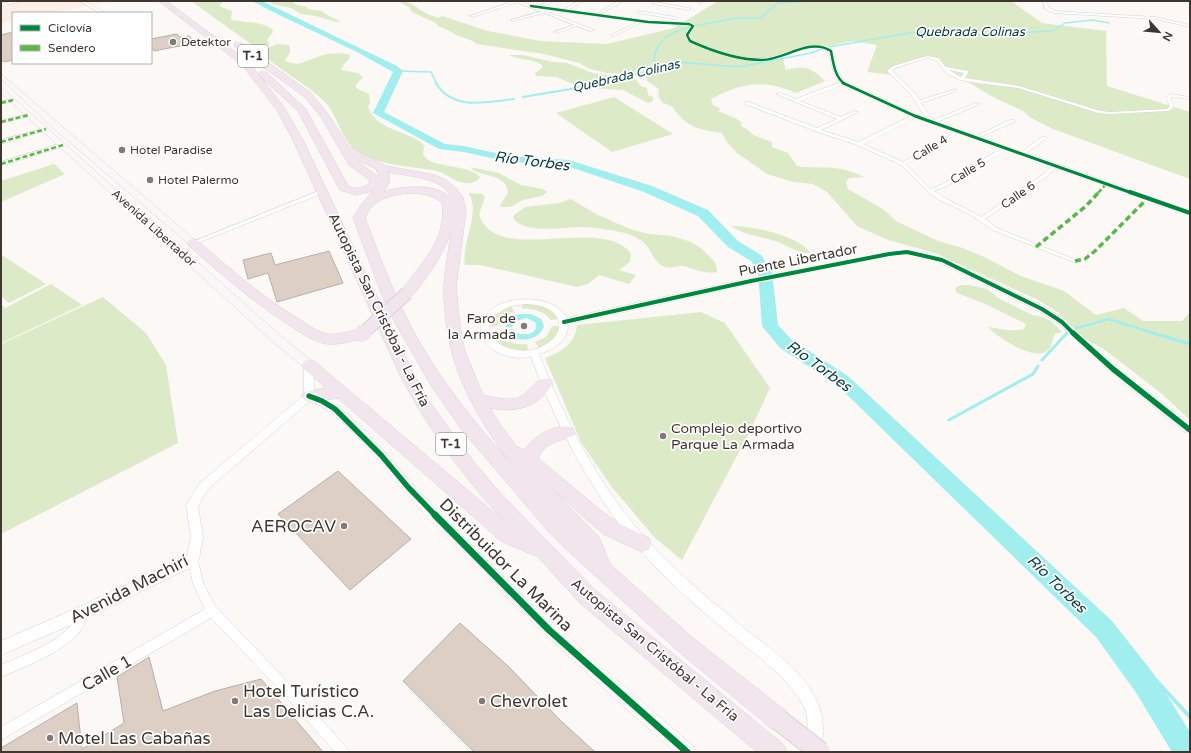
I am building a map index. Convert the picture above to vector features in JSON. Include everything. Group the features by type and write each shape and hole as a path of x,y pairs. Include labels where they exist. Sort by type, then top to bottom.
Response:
{"highway":[{"name":"Autopista San Cristóbal - La Fría","path":"162,1 245,62 281,109 299,142 392,345 423,405 467,466 496,500 587,596 770,748"},
{"path":"175,1 192,13"},
{"name":"T-1","path":"230,39 308,95 325,116 344,149"},
{"path":"245,62 262,73 302,110 347,191 375,191 412,186 420,190"},
{"name":"Autopista San Cristóbal - La Fría","path":"344,149 381,168 419,174 439,180 454,190 460,200 459,223 450,287 453,326 458,352 477,400 495,430 511,451 527,465 545,495 592,543 602,568 686,645 820,752"},
{"path":"344,149 353,163 375,179 375,191"},
{"path":"381,168 385,178 364,206 359,218 391,300 413,345 437,384 468,426 555,526 602,568"},
{"path":"193,243 249,292 281,315 315,336 329,339 347,338 361,334 406,294 421,277 436,254 448,216 449,206 446,200 430,191 375,191"},
{"path":"309,365 508,535 544,552"},
{"path":"477,400 506,405 520,404 534,397 545,383"},
{"path":"309,396 341,392"},
{"path":"567,432 546,438 534,449 527,465 551,476 610,528 642,544"}],"main road":[{"name":"Avenida Libertador","path":"1,76 193,243"},
{"name":"Avenida Libertador","path":"1,89 278,340 309,365"}],"street":[{"path":"1,5 21,1"},
{"path":"82,1 101,12"},
{"path":"472,16 517,1 592,30"},
{"path":"538,7 552,1"},
{"path":"564,11 581,1"},
{"path":"598,14 622,1"},
{"path":"649,6 658,1"},
{"path":"1045,1 1046,8 1054,12 1155,18 1190,26"},
{"path":"654,3 689,9"},
{"path":"531,6 642,21 689,24 693,26 687,36 690,41 708,48 757,60 771,59 809,47 824,47 831,51 835,70 843,83 915,116 1004,149 1190,213"},
{"path":"628,18 644,9"},
{"path":"513,20 543,12"},
{"path":"639,12 676,18"},
{"path":"612,36 642,21"},
{"path":"556,32 578,25"},
{"path":"932,122 919,102 889,71 894,67 929,57 937,58 948,73 962,79 1019,87 1070,104 1108,113 1169,110 1172,106 1168,98 1172,95 1190,98"},
{"path":"944,68 967,72 962,79"},
{"path":"796,101 843,83"},
{"path":"919,102 954,90"},
{"path":"778,94 839,118"},
{"path":"1,103 13,100"},
{"path":"747,102 817,130 859,144 903,164 930,191 941,199 971,213 995,229 1075,261"},
{"path":"932,122 978,104"},
{"path":"817,130 839,118 856,112"},
{"path":"1,122 29,115"},
{"path":"859,144 915,116"},
{"path":"975,138 1012,121"},
{"path":"1,142 46,129"},
{"name":"Calle 4","path":"903,164 958,132"},
{"path":"1021,154 1044,138"},
{"path":"1,164 63,145"},
{"name":"Calle 5","path":"930,191 945,185 1004,149"},
{"name":"Calle 6","path":"980,220 1044,176 1055,166"},
{"path":"193,243 321,192"},
{"name":"Puente Libertador","path":"564,322 889,254 907,252 942,260 1042,309 1062,322 1113,369 1190,430"},
{"path":"515,302 538,302 554,308 560,314 564,322 564,330 556,342 546,348 534,352 515,354 503,351 493,346 484,335 484,327 487,319 494,312 515,302"},
{"path":"534,352 545,383 567,432 596,481 642,544 696,596 780,666 801,690 809,702 814,716 816,733 812,752"},
{"path":"309,365 309,396"},
{"name":"Avenida Machirí","path":"1,648 84,612 193,560 197,537 192,505 196,497 204,486 309,396"},
{"name":"Distribuidor La Marina","path":"309,396 322,401 335,409 381,455 408,487 480,562 549,630 687,752"},
{"path":"193,560 198,584 212,612 281,683 343,752"},
{"path":"1,671 55,644 72,632 80,622 84,612"},
{"name":"Calle 1","path":"1,734 212,612"}],"shaded area":[{"path":"1,1 112,1 58,12 12,12 12,21 1,24"}],"green space":[{"path":"191,1 224,1 219,6 232,11 231,20 261,24 271,29 273,32 267,40 270,44 267,46 255,47"},
{"path":"267,1 291,1 297,5 307,7 307,9 321,11 340,21 336,22 316,16 301,14 291,8"},
{"path":"401,1 410,3 426,13 439,18 442,16 488,31 540,41 607,44 674,28 718,1 1011,1 1042,23 1106,31 1107,86 1190,112 1190,179 1053,129 1031,118 1023,111 991,96 963,79 955,76 937,59 927,57 890,71 892,75 867,72 877,45 852,41 824,47 809,47 782,56 786,70 807,68 812,70 825,81 796,93 773,86 753,84 733,89 711,99 713,105 721,109 718,111 737,119 742,123 741,126 753,135 772,142 772,147 788,153 797,166 838,168 864,177 849,178 846,182 848,189 883,209 896,221 938,241 963,248 982,256 1021,276 1064,291 1096,315 1124,308 1143,321 1182,321 1190,312 1190,420 1162,394 1105,350 1081,337 1059,313 1036,299 935,253 888,240 857,226 827,192 813,184 793,182 767,174 737,153 726,141 722,133 700,129 688,123 677,114 673,107 663,103 658,96 659,89 647,81 647,75 654,72 648,69 634,74 607,73 590,69 579,63 544,54 477,44 412,12 409,7 401,3"},
{"path":"277,44 288,45 290,47 290,53 285,60 287,62 298,64 326,54 340,53 350,55 349,59 341,70 358,73 363,77 356,85 356,88 369,94 370,103 368,107 372,115 377,120 384,125 408,135 422,143 424,146 423,154 427,159 440,164 466,170 480,177 472,183 461,182 437,171 400,166 384,162 355,150 350,146 326,103 319,96 263,55 268,48"},
{"path":"509,55 523,55 553,62 567,63 593,73 619,77 633,77 641,86 647,88 648,95 653,97 653,101 648,103 623,90 591,88 570,83 557,77 536,76 535,73 542,68 542,65 534,61"},
{"path":"614,97 673,134 612,152 556,113"},
{"path":"54,164 65,174 1,202 1,181"},
{"path":"470,167 499,173 521,185 543,189 547,192 542,196 523,200 510,207 501,207 500,205 508,193 503,182 498,178 480,173"},
{"path":"469,193 482,194 485,197 479,214 489,230 506,237 527,240 598,238 617,243 631,254 630,262 619,270 636,275 629,284 599,275 588,284 577,287 480,265 465,265 466,247 473,210"},
{"path":"571,199 596,214 630,229 649,234 672,236 691,242 702,249 713,260 716,264 717,272 705,272 684,266 663,266 657,262 642,241 626,234 588,227 553,229 532,228 516,222 513,216 525,207 559,203"},
{"path":"731,226 740,226 774,233 796,241 811,253 797,251 775,241 743,232"},
{"path":"1,253 46,284 9,303 1,296"},
{"path":"51,284 82,305 1,343 1,304 5,308"},
{"path":"961,285 969,285 987,289 1000,299 1024,311 1051,321 1062,332 1055,334 1049,349 1043,353 1027,351 1017,347 1000,337 988,327 1015,330 1024,329 1026,324 983,303 957,293 955,288"},
{"path":"103,297 146,333 166,365 178,443 1,534 1,344"},
{"path":"521,304 542,306 555,314 559,319 551,320 545,314 538,311 522,309"},
{"path":"511,306 514,311 501,318 497,326 488,326 494,316"},
{"name":"Complejo deportivo Parque La Armada","path":"701,312 725,323 770,388 750,431 682,560 655,538 611,486 581,442 545,358 562,350 571,342 577,325"},
{"path":"552,326 560,326 550,342 539,348 535,342 546,337"},
{"path":"497,332 506,341 518,344 527,344 528,350 515,350 502,345 489,334"}],"water":[{"path":"519,314 531,314 541,319 544,326 541,331 532,338 526,339 514,338 509,335 505,331 512,329 520,334 529,334 535,330 535,322 527,318 516,321 512,327 505,327 509,319"}],"building":[{"path":"12,32 12,60 4,62 1,59 1,35"},
{"name":"Detektor","path":"177,34 180,37 189,36 195,43 154,51 152,48 152,39"},
{"path":"329,251 343,283 277,302 268,273 248,279 243,260 271,253 275,265"},
{"name":"AEROCAV","path":"338,471 411,539 350,590 278,514"},
{"name":"Chevrolet","path":"460,623 509,667 561,721 595,752 474,752 403,681"},
{"name":"Hotel Turístico Las Delicias C.A.","path":"149,657 163,711 215,691 261,679 323,752 1,752 1,748 77,703 82,749 124,723 117,677"}],"waterway":[{"name":"Río Torbes","path":"256,1 360,50 398,71 378,113 443,147 464,149 509,159 565,162 648,189 703,213 733,244 756,258 765,272 770,326 786,344 842,380 1104,629 1144,682 1187,752"},
{"path":"695,26 736,18 761,18 778,3 814,1"},
{"name":"Quebrada Colinas","path":"829,47 915,32 974,35 1053,31 1065,23 1093,20 1109,23"},
{"path":"655,68 654,60 656,52 663,40 669,35 691,27"},
{"name":"Quebrada Colinas","path":"604,84 678,62 739,67 811,53 824,48"},
{"name":"Quebrada Colinas","path":"398,71 431,72 437,84"},
{"name":"Quebrada Colinas","path":"436,83 443,92 451,98 461,101 482,103 514,99"},
{"name":"Quebrada Colinas","path":"523,97 607,83"},
{"path":"1073,329 1109,319 1156,334"},
{"path":"1042,360 1067,333"},
{"path":"1153,333 1190,344"},
{"path":"949,420 1033,374 1038,366"},
{"path":"1104,629 1153,677 1190,717"}],"marked path":[{"path":"1,103 13,100"},
{"path":"1,122 29,115"},
{"path":"1,142 46,129"},
{"path":"1,164 63,145"},
{"path":"1036,247 1086,206 1106,184"},
{"path":"1075,261 1085,259 1095,251 1147,199"}],"cycle path":[{"path":"531,6 648,22 689,24 693,26 687,35 690,41 707,48 753,59 770,59 811,47 826,47 831,51 835,70 843,83 915,116 1190,213"},
{"path":"564,322 751,281 889,254 907,252 942,260 1042,309 1062,322 1113,369 1190,430"},
{"path":"309,396 322,401 335,409 381,455 408,487 480,562 549,630 687,752"}],"place":[{"name":"Detektor","path":"173,42"},
{"name":"Hotel Paradise","path":"122,150"},
{"name":"Hotel Palermo","path":"150,180"},
{"name":"Faro de la Armada","path":"524,326"},
{"name":"Complejo deportivo Parque La Armada","path":"663,436"},
{"name":"AEROCAV","path":"344,526"},
{"name":"Hotel Turístico Las Delicias C.A.","path":"235,701"},
{"name":"Chevrolet","path":"482,701"},
{"name":"Motel Las Cabañas","path":"50,738"}]}
